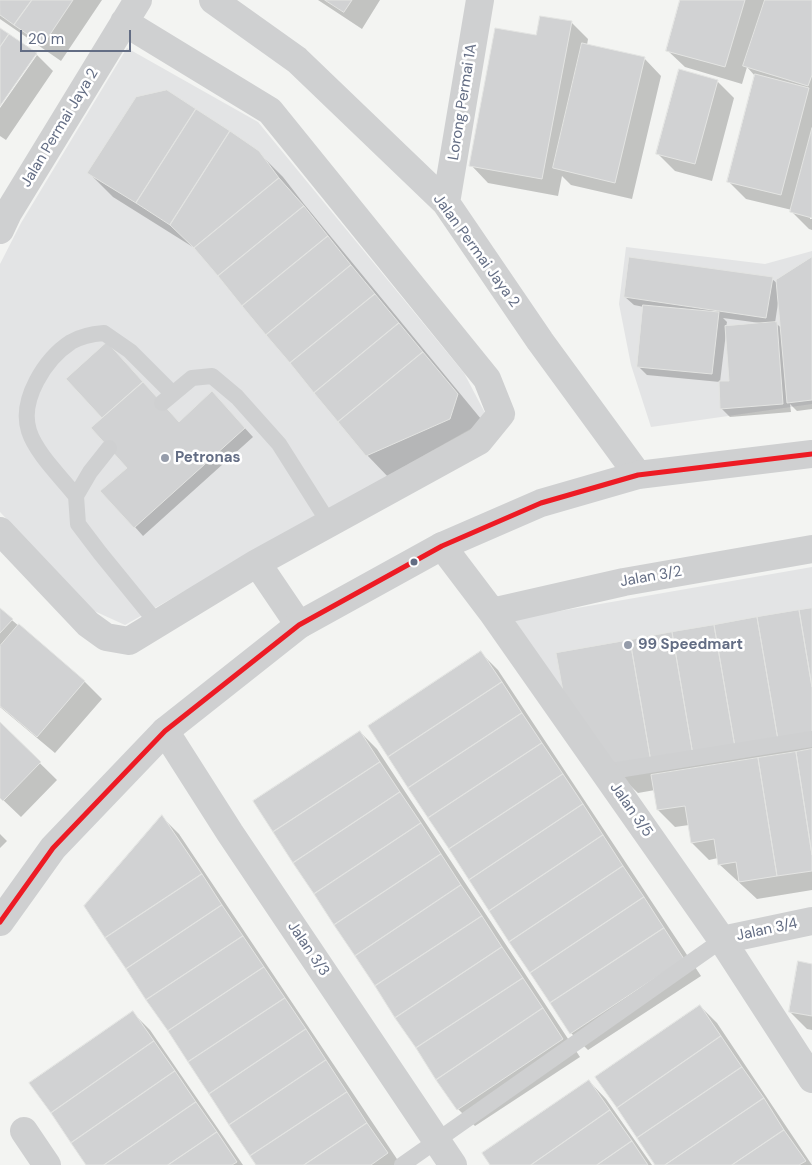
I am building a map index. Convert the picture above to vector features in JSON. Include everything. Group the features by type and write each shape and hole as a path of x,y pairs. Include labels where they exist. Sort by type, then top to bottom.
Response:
{"street":[{"name":"Jalan Permai Jaya 2","path":"213,0 297,60 446,203 540,341 638,475"},
{"name":"Lorong Permai 1A","path":"446,203 480,0"},
{"name":"Jalan Permai Jaya 2","path":"3,217 131,11"},
{"path":"0,531 88,624 106,637 129,640 257,563 479,441 501,414 487,379 270,111 131,11"},
{"path":"0,922 54,848 165,731 299,625 442,546 541,503 638,475 812,454"},
{"name":"Jalan 3/5","path":"442,546 492,612 722,940 812,1079"},
{"name":"Jalan 3/2","path":"492,612 624,582 812,549"},
{"path":"257,563 299,625"},
{"name":"Jalan 3/3","path":"165,731 230,833 453,1165"},
{"name":"Jalan 3/4","path":"722,940 812,920"},
{"path":"24,1131 47,1165"}],"lane":[{"path":"76,496 40,451 29,430 27,402 42,369 70,342 86,335 104,333 130,351 168,398 192,378 212,376 237,397 279,444 329,523"},
{"path":"109,448 90,472 76,496 78,524 100,554 157,623"},
{"path":"604,772 812,739"},
{"path":"402,1165 722,940"}],"shaded area":[{"path":"127,48 258,122 464,373 485,413 472,428 125,625 92,610 0,512 0,264 21,223"},
{"path":"626,247 765,264 812,251 812,404 651,427 631,365 619,304"},
{"path":"812,567 812,730 607,765 514,619"}],"building":[{"path":"0,0 32,0 14,25 0,15"},
{"path":"32,0 73,0 43,45 14,25"},
{"path":"325,0 352,0 344,12"},
{"path":"680,0 745,0 725,67 666,51"},
{"path":"765,0 812,0 812,75 808,86 743,66"},
{"path":"540,16 572,21 542,179 469,166 495,28 536,35"},
{"path":"0,28 9,34 0,47"},
{"path":"9,34 37,53 0,106 0,47"},
{"path":"582,43 645,57 615,183 553,168"},
{"path":"679,69 718,80 695,164 656,154"},
{"path":"755,74 809,88 781,195 727,182"},
{"path":"167,90 196,109 136,203 87,173 136,97"},
{"path":"196,109 230,131 170,225 136,203"},
{"path":"812,128 812,218 790,212"},
{"path":"230,131 259,151 279,178 194,248 170,225"},
{"path":"279,178 304,206 218,276 194,248"},
{"path":"304,206 328,236 242,306 218,276"},
{"path":"328,236 351,265 266,335 242,306"},
{"path":"629,257 773,277 766,318 624,297"},
{"path":"812,257 812,400 787,403 776,280"},
{"path":"351,265 375,294 290,363 266,335"},
{"path":"375,294 399,323 314,393 290,363"},
{"path":"643,305 719,312 712,374 637,367"},
{"path":"777,322 783,404 720,409 719,381 729,381 725,326"},
{"path":"399,323 423,352 338,422 314,393"},
{"path":"107,342 143,382 102,418 66,379"},
{"path":"423,352 458,394 450,419 366,456 338,422"},
{"name":"Petronas","path":"143,382 179,422 212,391 245,428 134,528 100,491 127,468 91,428"},
{"path":"0,608 13,619 0,633"},
{"path":"812,608 812,687 799,610"},
{"path":"799,610 812,687 812,734 778,740 757,617"},
{"path":"757,617 778,740 735,747 714,625"},
{"path":"19,624 85,681 37,737 0,706 0,646"},
{"path":"714,625 735,747 693,755 672,632"},
{"path":"672,632 693,755 651,762 630,640"},
{"path":"630,640 651,762 613,769 564,697 556,653"},
{"path":"481,651 502,682 388,757 368,726"},
{"path":"502,682 522,713 408,788 388,757"},
{"path":"522,713 542,743 428,818 408,788"},
{"path":"0,722 41,762 3,801 0,798"},
{"path":"360,731 380,762 273,832 253,801"},
{"path":"542,743 563,774 449,849 428,818"},
{"path":"812,749 812,855 796,752"},
{"path":"796,752 812,855 812,871 777,876 758,758"},
{"path":"758,758 777,876 739,882 736,862 718,865 714,839 691,843 685,806 657,810 651,775"},
{"path":"380,762 400,792 293,863 273,832"},
{"path":"563,774 583,804 469,880 449,849"},
{"path":"400,792 421,823 314,894 293,863"},
{"path":"583,804 603,835 489,911 469,880"},
{"path":"162,815 202,874 105,938 84,906"},
{"path":"421,823 441,854 334,925 314,894"},
{"path":"603,835 623,866 509,942 489,911"},
{"path":"441,854 461,885 355,956 334,925"},
{"path":"623,866 644,897 530,973 509,942"},
{"path":"202,874 222,905 126,969 105,938"},
{"path":"461,885 482,916 375,986 355,956"},
{"path":"644,897 664,928 550,1003 530,973"},
{"path":"222,905 243,936 146,1000 126,969"},
{"path":"482,916 502,947 395,1018 375,986"},
{"path":"664,928 684,959 570,1034 550,1003"},
{"path":"243,936 264,967 168,1031 146,1000"},
{"path":"502,947 523,978 416,1048 395,1018"},
{"path":"798,961 812,964 812,1016 789,1012"},
{"path":"264,967 285,998 188,1062 168,1031"},
{"path":"523,978 543,1008 436,1080 416,1048"},
{"path":"285,998 306,1029 209,1094 188,1062"},
{"path":"700,1005 721,1036 617,1108 595,1077"},
{"path":"543,1008 563,1039 457,1110 436,1080"},
{"path":"133,1011 154,1041 51,1113 29,1083"},
{"path":"306,1029 326,1060 229,1125 209,1094"},
{"path":"721,1036 742,1067 637,1138 617,1108"},
{"path":"154,1041 175,1071 71,1143 51,1113"},
{"path":"326,1060 347,1092 250,1156 229,1125"},
{"path":"742,1067 764,1098 665,1165 655,1165 637,1138"},
{"path":"175,1071 196,1102 104,1165 86,1165 71,1143"},
{"path":"589,1080 610,1110 531,1165 490,1165 482,1153"},
{"path":"347,1092 367,1123 304,1165 256,1165 250,1156"},
{"path":"764,1098 784,1130 732,1165 665,1165"},
{"path":"196,1102 217,1132 168,1165 104,1165"},
{"path":"610,1110 632,1141 597,1165 531,1165"},
{"path":"367,1123 388,1153 371,1165 304,1165"},
{"path":"784,1130 806,1161 799,1165 732,1165"},
{"path":"217,1132 237,1162 232,1165 168,1165"},
{"path":"632,1141 648,1165 597,1165"}],"transit line":[{"path":"0,922 53,848 165,731 299,625 442,546 541,503 638,475 812,454"}],"place":[{"name":"Petronas","path":"165,458"},
{"name":"99 Speedmart","path":"628,645"}]}
